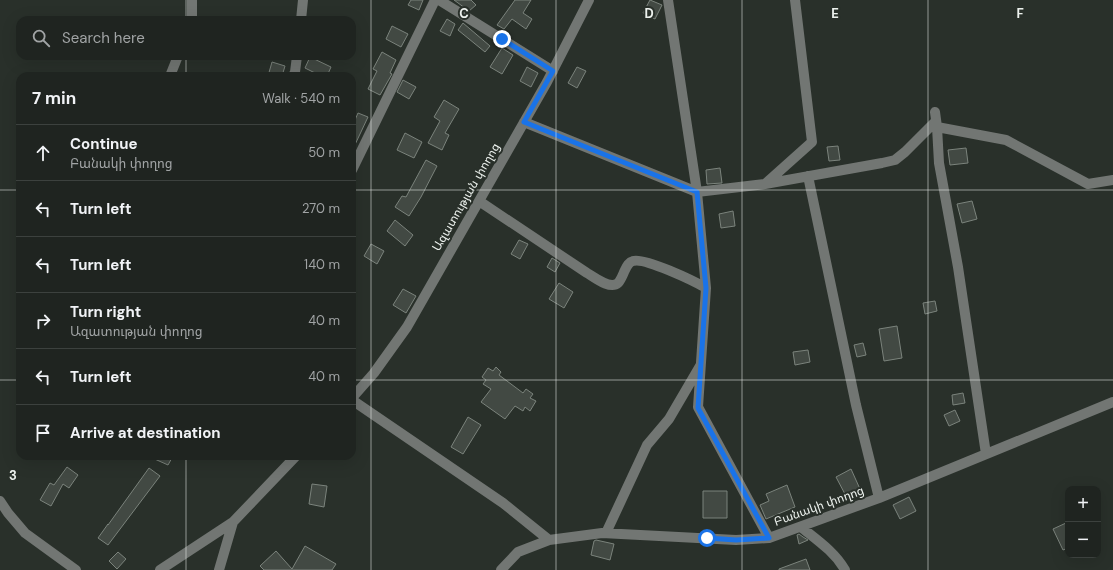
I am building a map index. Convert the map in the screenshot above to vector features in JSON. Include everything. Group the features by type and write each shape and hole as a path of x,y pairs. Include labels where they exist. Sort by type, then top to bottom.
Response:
{"street":[{"path":"192,0 192,16"},
{"path":"301,16 303,0"},
{"path":"356,162 435,0"},
{"path":"439,0 553,71"},
{"name":"Ազատության փողոց","path":"356,394 374,373 407,327 553,71 589,0"},
{"path":"668,0 697,192 706,288 698,408 769,538"},
{"path":"765,184 812,142 795,0"},
{"path":"172,72 176,60"},
{"path":"295,72 296,60"},
{"path":"524,122 697,192 765,184 895,160 905,152 936,120"},
{"path":"936,120 1006,140 1088,184 1113,180"},
{"path":"936,120 939,163 958,267 986,454"},
{"path":"808,176 856,405 879,498"},
{"path":"479,200 605,284 612,286 616,285 620,280 627,264 638,260 667,270 706,288"},
{"path":"606,533 647,445 668,419 701,365"},
{"path":"356,402 503,504 549,540"},
{"name":"Բանակի փողոց","path":"501,570 518,552 549,540 606,533 736,540 769,538 879,498 1113,402"},
{"path":"160,570 232,522 292,460"},
{"path":"0,501 8,514 25,533 76,570"},
{"path":"219,570 232,522"},
{"path":"800,527 825,546 842,563 845,570"}],"building":[{"path":"411,0 423,0 419,10 408,5"},
{"path":"454,0 471,0 476,5 469,11"},
{"path":"515,0 531,0 523,13 532,19 526,29 512,19 504,29 497,25"},
{"path":"650,0 662,5 655,19 643,13"},
{"path":"447,19 455,24 450,36 440,31"},
{"path":"463,23 490,46 485,52 458,30"},
{"path":"392,26 408,34 401,47 386,39"},
{"path":"502,48 513,55 502,74 490,67"},
{"path":"382,52 396,60 390,73 392,74 380,95 368,89 377,71 373,69"},
{"path":"309,60 316,60 331,67 329,72 313,72 305,68"},
{"path":"272,62 285,66 283,72 269,72"},
{"path":"527,67 538,73 531,87 520,81"},
{"path":"577,67 586,71 577,88 568,83"},
{"path":"403,80 416,87 409,99 397,92"},
{"path":"444,100 459,109 445,133 449,135 442,150 428,143 440,121 434,117"},
{"path":"358,113 368,117 356,142 356,118"},
{"path":"405,133 422,142 414,158 397,150"},
{"path":"838,146 840,160 829,161 827,147"},
{"path":"966,148 968,163 950,165 948,150"},
{"path":"426,160 437,166 409,216 395,207 402,196 406,197"},
{"path":"720,168 722,183 707,184 706,170"},
{"path":"972,201 977,219 962,223 957,204"},
{"path":"733,211 735,226 721,228 719,214"},
{"path":"395,220 413,235 405,246 387,231"},
{"path":"519,240 528,244 520,259 511,254"},
{"path":"371,244 384,251 377,264 364,256"},
{"path":"552,258 560,263 555,272 547,267"},
{"path":"559,283 573,292 564,308 549,299"},
{"path":"403,289 416,296 406,313 393,305"},
{"path":"935,301 937,311 925,314 923,303"},
{"path":"897,326 902,358 884,361 879,329"},
{"path":"863,343 866,355 857,357 854,345"},
{"path":"808,350 810,362 795,365 793,352"},
{"path":"496,367 501,372 499,375 523,393 526,389 533,394 530,398 536,401 530,411 525,407 523,411 515,406 505,419 481,402 491,389 483,384 486,380 482,377 488,368 493,371"},
{"path":"963,393 965,403 953,405 952,395"},
{"path":"955,410 960,421 949,426 944,415"},
{"path":"468,417 481,425 463,454 451,447"},
{"path":"157,460 171,460 168,465"},
{"path":"67,467 78,475 69,488 63,484 51,506 40,500 50,483 54,485"},
{"path":"149,468 160,476 108,545 98,538"},
{"path":"851,469 860,489 846,496 836,477"},
{"path":"312,484 327,486 324,507 309,504"},
{"path":"787,485 795,507 766,519 760,505 769,501 766,494"},
{"path":"703,491 727,491 727,518 703,518"},
{"path":"909,497 916,511 900,519 893,505"},
{"path":"1065,523 1065,549 1063,550 1053,529"},
{"path":"799,534 808,540 799,544 797,535"},
{"path":"596,540 614,544 610,560 591,555 594,541"},
{"path":"305,546 336,564 332,570 264,570 260,566 276,551 292,569"},
{"path":"118,552 126,559 117,569 109,561"},
{"path":"806,559 810,570 779,570 779,569"}],"route":[{"path":"502,39 553,71 524,122 697,192 706,288 698,408 769,538 736,540 707,538"}]}
